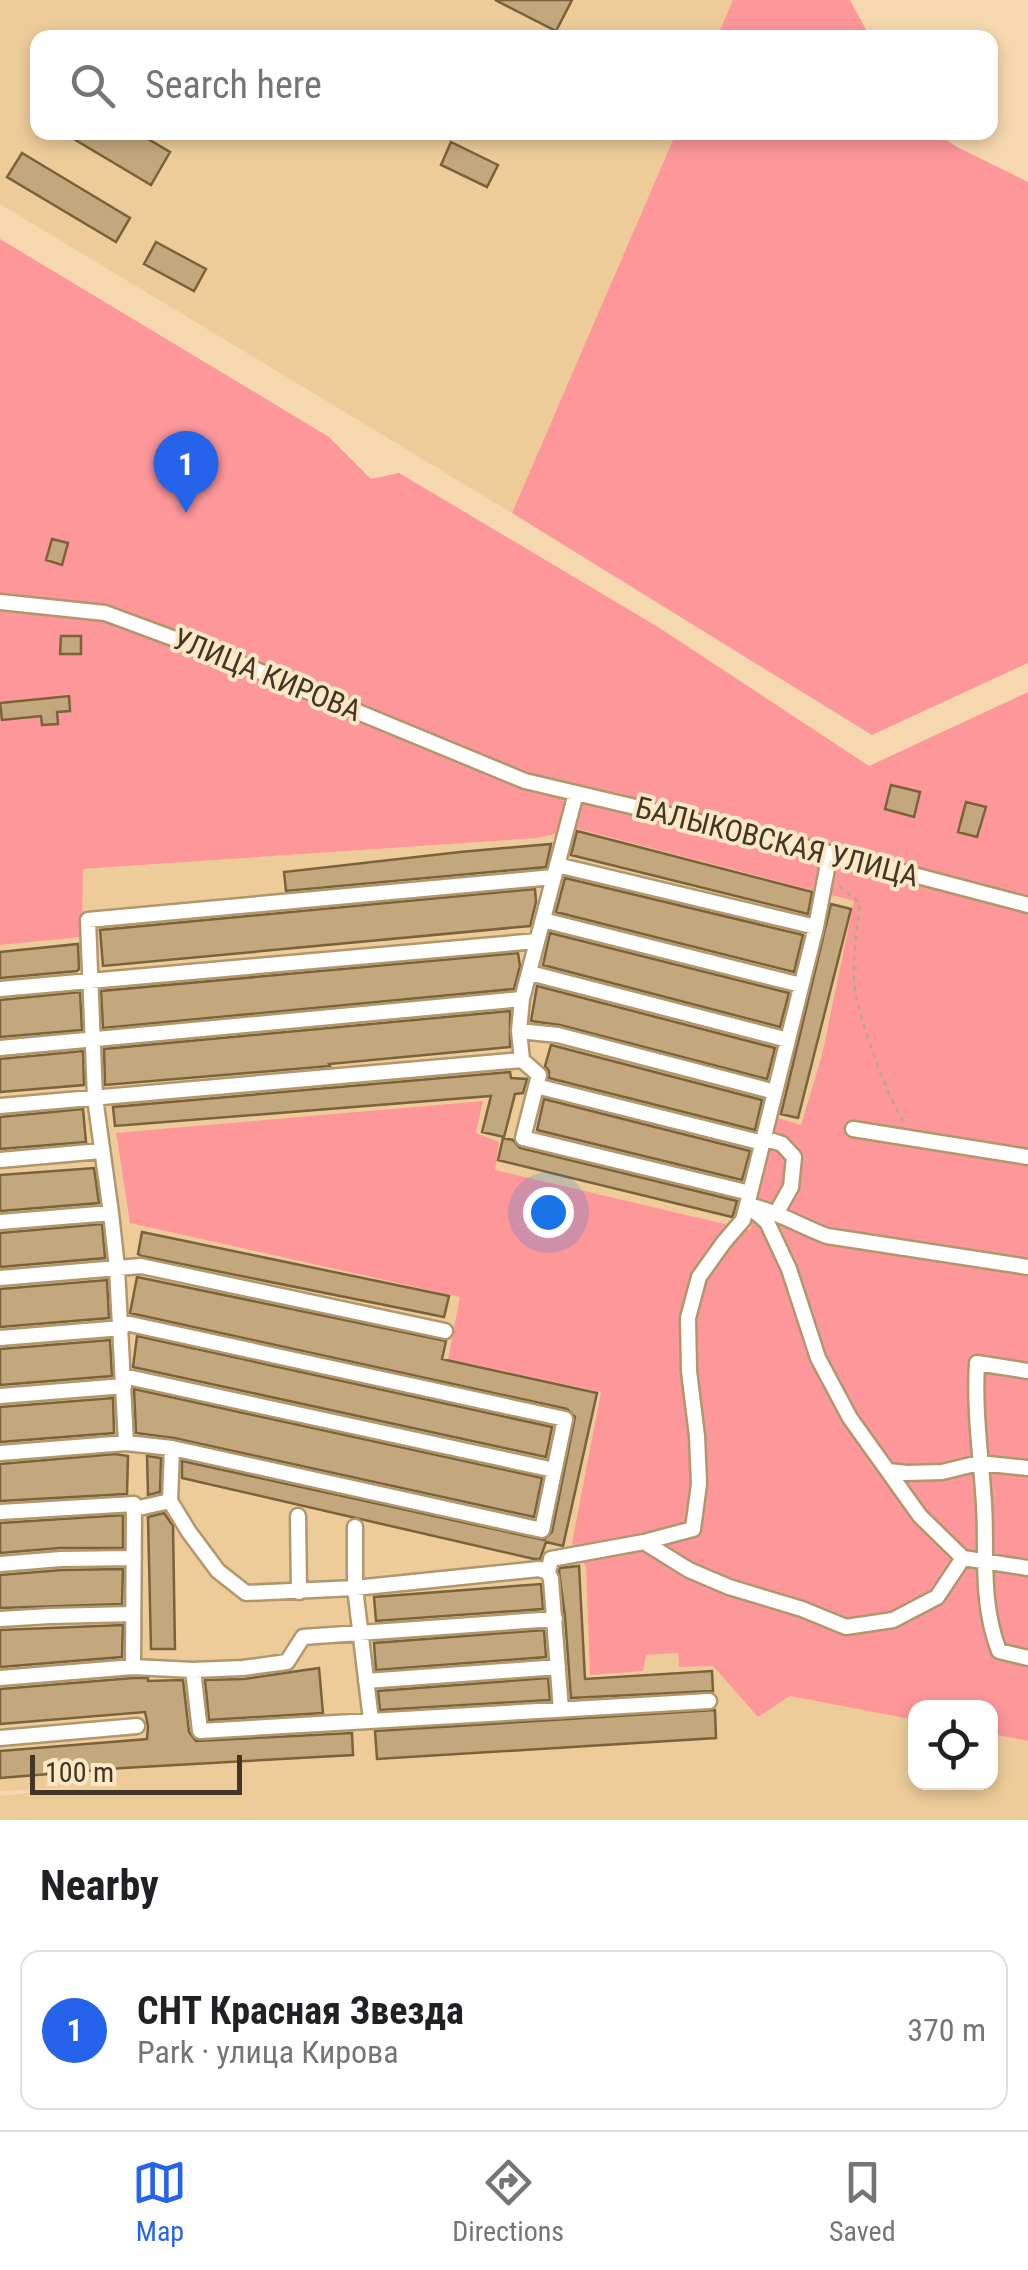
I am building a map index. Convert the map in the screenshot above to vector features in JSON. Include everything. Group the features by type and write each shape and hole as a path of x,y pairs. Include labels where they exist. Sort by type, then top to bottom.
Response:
{"street":[{"name":"УЛИЦА КИРОВА","path":"0,602 105,612 525,781"},
{"name":"БАЛЫКОВСКАЯ УЛИЦА","path":"525,781 830,853 1028,905"},
{"path":"576,794 522,1000 522,1060 539,1075 523,1138 749,1199 827,1236 1028,1266"},
{"path":"562,1710 548,1572 551,1559 693,1529 699,1484 688,1318 699,1277 743,1220 816,927 830,853"},
{"path":"126,1443 112,1213 95,1098 88,920 555,871 816,927"},
{"path":"543,920 801,985"},
{"path":"0,988 537,941"},
{"path":"530,973 788,1040"},
{"path":"0,1048 522,1000"},
{"path":"519,1030 558,1035 775,1092"},
{"path":"0,1106 522,1060"},
{"path":"536,1086 782,1144 794,1157 791,1187 777,1212"},
{"path":"853,1129 1028,1157"},
{"path":"0,1160 101,1151"},
{"path":"749,1199 767,1222 789,1269 818,1358 850,1418 920,1516 963,1558 1028,1568"},
{"path":"0,1222 112,1213"},
{"path":"0,1278 141,1266 445,1331"},
{"path":"0,1338 121,1325 565,1419 542,1530 172,1448 126,1443 0,1454"},
{"path":"1028,1371 977,1363 975,1394 990,1628 999,1651 1028,1658"},
{"path":"0,1396 124,1381 554,1470"},
{"path":"172,1448 170,1501 218,1571 246,1593 355,1588 539,1569 548,1572"},
{"path":"888,1471 942,1472 980,1462 1028,1468"},
{"path":"134,1509 170,1501"},
{"path":"0,1512 134,1504 133,1667"},
{"path":"298,1516 299,1592"},
{"path":"355,1527 355,1588 370,1720"},
{"path":"644,1542 716,1582 846,1627 893,1620 937,1597 963,1558"},
{"path":"0,1564 134,1558"},
{"path":"0,1619 134,1614"},
{"path":"0,1678 133,1667 194,1670 287,1662 302,1637 554,1619"},
{"path":"366,1682 558,1667"},
{"path":"194,1670 200,1731 709,1701"},
{"path":"0,1738 137,1726"}],"path":[{"path":"825,877 860,902 854,986 893,1103 918,1140"}],"shaded area":[{"path":"0,0 733,0 720,30 30,30 30,140 673,140 512,513 0,204"},
{"path":"733,0 850,0 866,30 720,30"},
{"path":"673,140 947,140 1028,182 1028,663 872,735 512,513"},
{"path":"0,239 329,437 371,479 399,473 658,627 869,766 1028,692 1028,1741 998,1735 998,1700 908,1700 908,1719 790,1696 758,1717 713,1666 679,1667 678,1653 646,1655 643,1671 590,1675 586,1567 572,1543 601,1392 448,1359 460,1297 130,1223 116,1133 483,1101 476,1133 499,1142 495,1170 750,1230 775,1117 801,1125 822,1055 854,901 578,829 538,838 83,869 82,937 0,945"},
{"path":"578,829 855,901 822,1055 801,1125 775,1118 750,1230 494,1170 476,1134 482,1102 116,1134 130,1223 461,1297 448,1359 601,1392 573,1543 586,1567 591,1675 645,1655 678,1653 679,1667 713,1666 758,1717 790,1696 908,1719 908,1790 998,1790 998,1735 1028,1741 1028,1820 0,1820 0,1796 85,1787 0,1791 0,945 82,937 83,869 538,838"}],"building":[{"path":"495,0 572,0 554,30"},
{"path":"75,140 150,140 170,152 151,185"},
{"path":"451,142 498,165 487,187 441,165"},
{"path":"22,153 130,218 116,242 7,177"},
{"path":"156,242 206,269 194,291 144,264"},
{"path":"52,539 68,543 62,565 46,560"},
{"path":"61,636 81,636 81,654 60,654"},
{"path":"69,696 70,711 57,712 58,724 42,725 41,716 2,720 0,703"},
{"path":"891,785 920,792 914,817 885,809"},
{"path":"966,802 986,807 977,837 958,832"},
{"path":"577,831 812,892 808,914 571,855"},
{"path":"551,844 546,867 286,891 284,872"},
{"path":"565,878 803,935 794,972 556,912"},
{"path":"535,889 530,926 103,966 100,930"},
{"path":"831,904 851,909 798,1118 781,1114"},
{"path":"550,933 789,993 780,1027 543,965"},
{"path":"78,944 77,971 0,978 0,952"},
{"path":"518,953 520,966 514,989 103,1028 101,991"},
{"path":"537,986 775,1048 767,1079 560,1025 531,1021"},
{"path":"80,992 82,1030 0,1037 0,1000"},
{"path":"510,1011 510,1047 105,1085 104,1049"},
{"path":"551,1045 762,1100 755,1130 549,1078 545,1066"},
{"path":"83,1051 84,1085 0,1092 0,1059"},
{"path":"510,1072 511,1078 527,1079 523,1093 515,1094 504,1137 482,1132 491,1096 115,1126 113,1107"},
{"path":"544,1099 750,1151 742,1180 537,1130"},
{"path":"83,1109 86,1142 0,1149 0,1117"},
{"path":"503,1138 513,1140 520,1148 737,1201 733,1215 498,1160"},
{"path":"94,1168 99,1203 0,1211 0,1175"},
{"path":"102,1224 105,1258 0,1267 0,1233"},
{"path":"142,1232 449,1296 444,1317 142,1256 138,1254"},
{"path":"137,1277 446,1341 442,1359 597,1393 563,1546 546,1542 540,1559 534,1559 182,1478 182,1461 544,1540 552,1532 575,1417 567,1409 130,1313"},
{"path":"107,1280 109,1318 0,1327 0,1289"},
{"path":"137,1336 552,1427 546,1457 133,1367"},
{"path":"110,1340 112,1376 0,1385 0,1349"},
{"path":"134,1389 542,1478 534,1517 136,1433"},
{"path":"113,1398 114,1433 0,1442 0,1407"},
{"path":"128,1456 127,1494 0,1501 0,1464"},
{"path":"147,1456 161,1458 160,1492 148,1495"},
{"path":"164,1513 173,1526 175,1649 151,1649 148,1517"},
{"path":"123,1515 123,1548 0,1553 0,1523"},
{"path":"579,1566 585,1679 712,1671 713,1691 571,1698 559,1571"},
{"path":"123,1569 122,1604 0,1608 0,1575"},
{"path":"541,1584 543,1609 376,1621 374,1597"},
{"path":"123,1625 122,1657 0,1667 0,1630"},
{"path":"544,1630 546,1657 376,1670 374,1643"},
{"path":"319,1668 323,1713 209,1720 205,1680 244,1679"},
{"path":"133,1678 183,1680 189,1732 196,1741 352,1733 353,1755 0,1778 0,1751 147,1739 148,1726 145,1712 0,1724 0,1689"},
{"path":"548,1678 550,1700 380,1710 378,1691"},
{"path":"715,1710 716,1738 377,1759 375,1731"}],"place":[{"name":"СНТ Красная Звезда","path":"186,513"}]}
